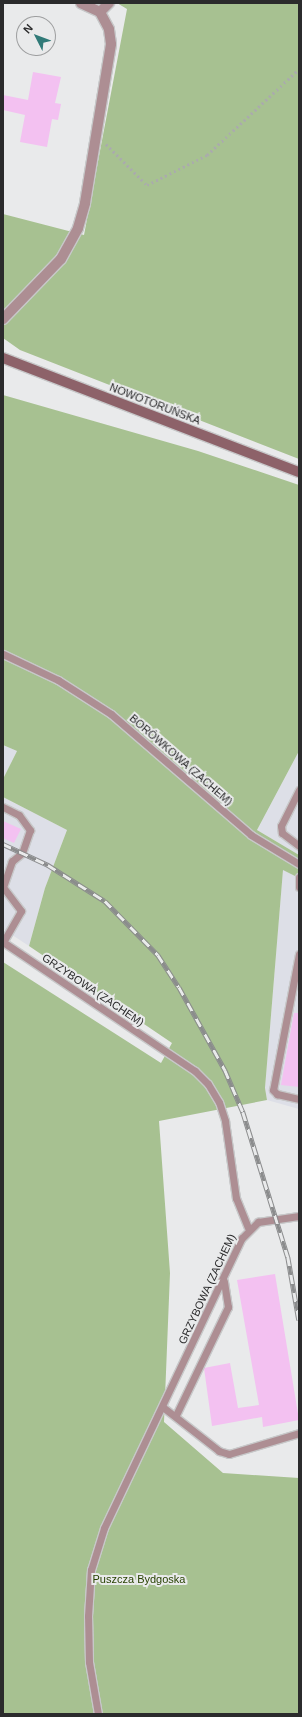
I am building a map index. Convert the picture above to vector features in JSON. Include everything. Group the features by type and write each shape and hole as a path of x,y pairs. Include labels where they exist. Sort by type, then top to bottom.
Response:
{"main road":[{"name":"NOWOTORUŃSKA","path":"3,358 299,472"}],"street":[{"path":"3,320 44,279 73,239 85,203 111,44 109,29 100,12 81,3"},
{"path":"100,12 109,3"}],"lane":[{"name":"BORÓWKOWA (ZACHEM)","path":"3,654 58,680 111,714 251,835 299,864"},
{"path":"299,790 281,826 282,833 299,846"},
{"path":"3,807 19,815 30,830 22,853 12,861 3,887 21,911 3,942"},
{"path":"299,877 299,887"},
{"name":"GRZYBOWA (ZACHEM)","path":"3,942 183,1063 208,1084 220,1102 225,1121 236,1198 248,1228 164,1408 104,1528 91,1570 89,1662 98,1714"},
{"path":"299,954 273,1090 277,1094 299,1099"},
{"path":"248,1228 281,1217 299,1216"},
{"path":"176,1415 228,1307 224,1281"},
{"path":"164,1408 176,1415 218,1451 229,1454 299,1434"}],"path":[{"path":"96,135 147,185 208,155 299,69"}],"shaded area":[{"path":"3,745 17,751 3,779"},
{"path":"299,751 299,855 257,830"},
{"path":"3,797 67,830 45,888 29,946 3,929"},
{"path":"283,869 299,878 299,1109 267,1100 265,1088"}],"green space":[{"path":"117,3 299,3 299,459 20,350 3,338 3,214 84,235 127,9"},
{"name":"Puszcza Bydgoska","path":"3,395 198,451 299,485 299,751 257,830 299,855 299,878 283,870 265,1088 267,1100 159,1121 170,1273 164,1422 223,1473 299,1478 299,1714 3,1714 3,962 161,1063 172,1043 29,946 45,888 67,830 3,797 3,779 17,751 3,745"}],"building":[{"path":"33,72 61,77 55,103 61,104 58,120 52,119 47,147 20,142 25,115 3,110 3,95 28,100"},
{"path":"3,821 21,829 14,843 3,838"},
{"path":"294,1013 299,1013 299,1087 281,1085"},
{"path":"275,1274 299,1420 263,1427 262,1417 212,1426 204,1368 230,1363 238,1408 259,1405 237,1280"}],"railway":[{"path":"3,844 48,865 105,901 158,955 179,987 225,1070 243,1112 288,1257 299,1320"}]}
